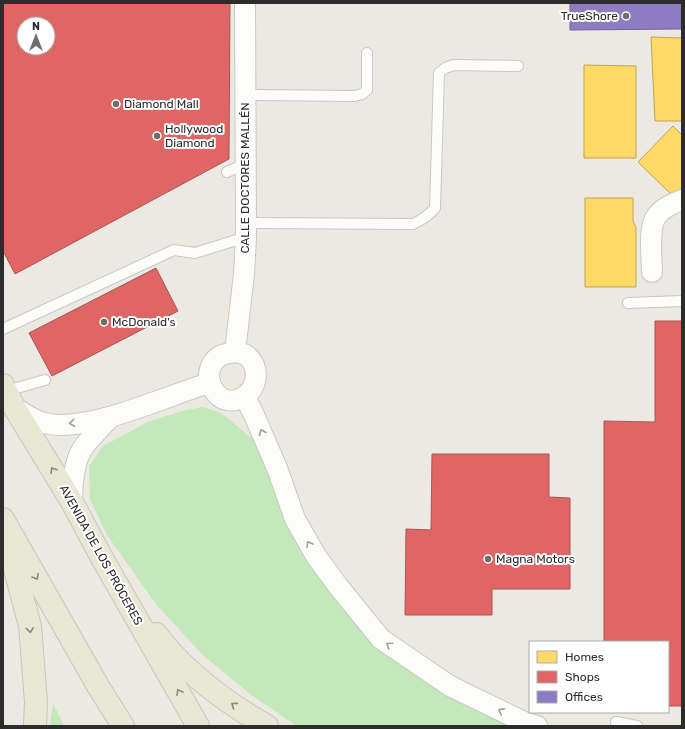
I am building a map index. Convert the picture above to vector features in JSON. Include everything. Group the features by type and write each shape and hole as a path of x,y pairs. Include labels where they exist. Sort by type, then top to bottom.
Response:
{"main road":[{"name":"AVENIDA DE LOS PRÓCERES","path":"8,394 72,502 198,726"},
{"path":"3,519 98,686 123,726"},
{"path":"3,525 30,626 36,702 35,726"},
{"path":"120,589 160,640 197,678 251,717 267,726"},
{"path":"98,686 111,726"}],"street":[{"name":"CALLE DOCTORES MALLÉN","path":"235,352 244,274 246,230 245,3"},
{"path":"652,272 652,229 656,217 667,206 682,200"},
{"path":"235,352 246,354 252,360 256,379 251,390 245,397 235,400 224,399 215,393 209,383 209,373 213,363 220,356 235,352"},
{"path":"8,394 28,416 44,423 60,425 76,424 111,417 209,383"},
{"path":"245,397 277,468 295,519 316,556 381,639 450,686 524,722 537,726"},
{"path":"72,502 72,484 79,457 84,446 111,417"}],"lane":[{"path":"245,95 355,96 362,94 368,90 367,53"},
{"path":"3,329 174,250 195,253 246,230 413,224 421,220 430,214 435,208 439,73 445,68 454,65 518,66"},
{"path":"227,172 245,164"},
{"path":"628,303 682,301"},
{"path":"8,394 45,380"},
{"path":"616,722 637,726"}],"green space":[{"path":"203,407 221,413 254,440 284,501 311,568 358,625 521,726 297,726 251,695 202,654 156,604 107,535 90,499 89,466 103,446 148,422 182,411"},
{"path":"53,703 64,726 50,726"}],"building: Homes":[{"path":"651,37 682,38 682,121 655,121"},
{"path":"584,65 636,66 636,158 584,158"},
{"path":"673,126 682,135 682,191 675,198 638,162"},
{"path":"585,198 633,198 633,221 636,227 636,287 585,287"}],"building: Shops":[{"name":"Diamond Mall","path":"3,3 230,3 229,159 15,274 3,251"},
{"name":"McDonald's","path":"156,268 178,311 52,376 29,333"},
{"path":"655,321 682,321 682,706 669,706 669,641 604,641 604,421 655,422"},
{"name":"Magna Motors","path":"432,454 549,454 549,497 570,498 570,589 492,589 492,615 405,615 406,529 431,530"}],"building: Offices":[{"name":"TrueShore","path":"570,3 682,3 682,29 570,30"}],"place":[{"name":"TrueShore","path":"626,16"},
{"name":"Diamond Mall","path":"116,104"},
{"name":"Hollywood Diamond","path":"157,136"},
{"name":"McDonald's","path":"104,322"},
{"name":"Magna Motors","path":"488,559"}]}
